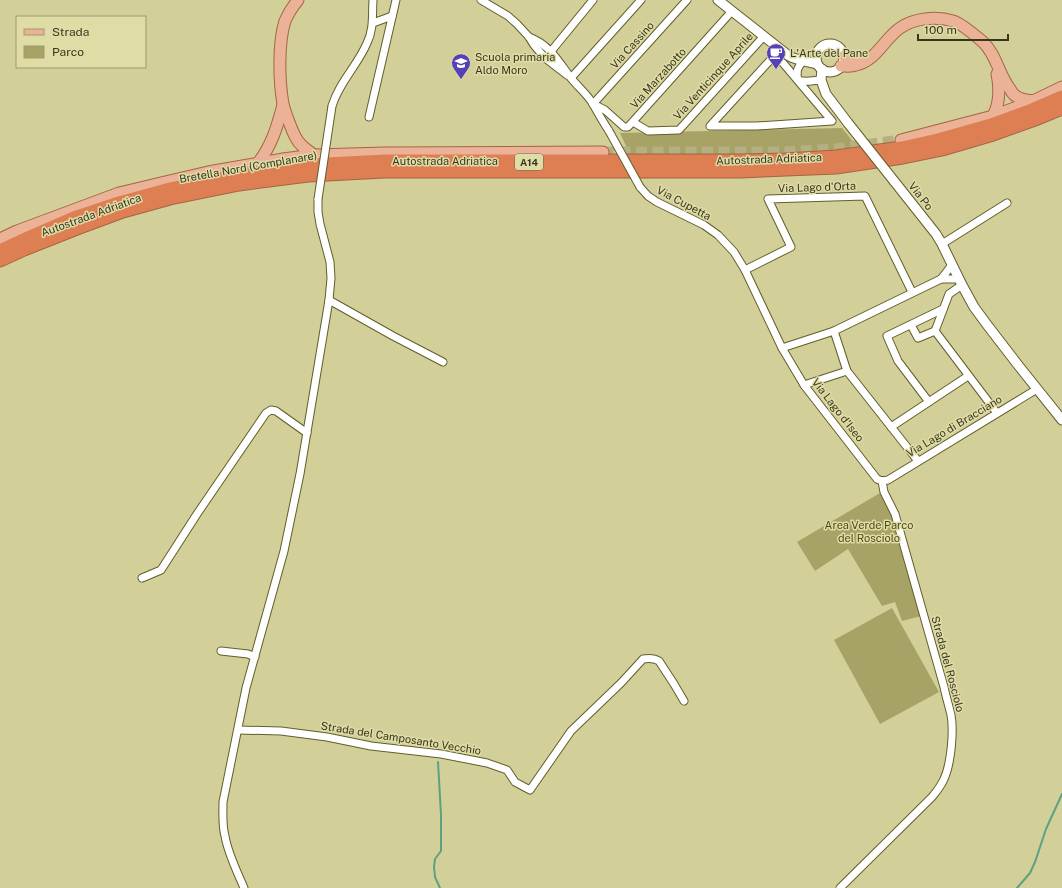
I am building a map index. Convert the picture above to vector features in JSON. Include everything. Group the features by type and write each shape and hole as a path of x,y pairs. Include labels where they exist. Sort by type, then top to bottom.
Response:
{"highway":[{"name":"Autostrada Adriatica","path":"0,251 74,218 119,202 170,188 238,175 308,165 385,161 740,161 836,157 902,148 938,140 991,125 1062,97"},
{"name":"Autostrada Adriatica","path":"0,260 44,241 123,211 170,198 239,184 308,175 385,171 740,171 836,168 942,149 993,134 1062,108"}],"main road":[{"path":"298,0 286,20 281,40 280,60 283,105 296,138 305,149 314,155"},
{"path":"839,65 853,66 868,60 890,36 900,28 910,23 926,19 954,21 976,35 989,47 1006,84 1015,96 1024,100 1033,101"},
{"path":"993,116 996,111 999,87 996,62"},
{"path":"901,140 993,116 1033,101 1062,87"},
{"path":"1011,110 1015,96"},
{"path":"998,100 1003,106 1011,110"},
{"path":"258,163 265,153 277,129 283,105"},
{"path":"272,140 275,150 283,159 293,149 296,138"},
{"name":"Bretella Nord (Complanare)","path":"0,239 17,231 119,194 208,172 283,159 314,155 392,153 603,152"}],"street":[{"path":"369,117 396,0"},
{"name":"Via Cupetta","path":"481,0 508,16 529,37 545,58 571,78"},
{"path":"545,58 591,2 583,0"},
{"path":"571,78 641,0"},
{"name":"Via Cassino","path":"593,104 687,0"},
{"path":"718,0 796,60 810,62 825,71 839,65"},
{"path":"244,888 224,835 222,818 224,794 246,688 284,551 300,474 329,300 331,278 330,262 320,224 318,199 332,106 340,88 368,42 373,23 372,1"},
{"name":"Via Marzabotto","path":"593,104 605,110 624,127 628,127 732,11"},
{"path":"373,23 392,16"},
{"name":"Via Venticinque Aprile","path":"633,122 648,130 679,130 764,36"},
{"name":"Via Cupetta","path":"529,37 538,40 551,51 593,104 640,187 648,196 704,225 718,235 734,252 745,270 782,348"},
{"path":"822,84 817,80 807,82 798,80 783,63 774,56 710,126 757,126 832,121 798,80 796,73 803,61 817,52 822,46 830,44 838,46 841,50 839,65 822,84"},
{"path":"817,52 816,56 820,67 822,84"},
{"name":"Via Po","path":"822,84 826,94 848,123 936,234 974,307 1062,420"},
{"name":"Via Lago d'Orta","path":"745,270 791,247 768,199 865,196 912,292"},
{"path":"942,244 1007,203"},
{"path":"782,348 834,331 941,279 952,265"},
{"path":"941,279 960,282"},
{"path":"911,325 918,338 935,330 949,294 960,282"},
{"path":"329,300 443,362"},
{"path":"929,402 898,360 887,336 943,309"},
{"path":"935,330 997,413"},
{"path":"834,331 847,371 918,461"},
{"name":"Via Lago d'Iseo","path":"782,348 804,385 877,479 882,481"},
{"path":"804,385 847,371"},
{"path":"891,427 968,376"},
{"name":"Via Lago di Bracciano","path":"882,481 888,480 1036,388"},
{"path":"142,578 161,570 197,514 266,413 271,410 276,411 307,433"},
{"name":"Strada del Rosciolo","path":"840,888 940,788 945,778 952,735 951,716 944,688 895,514 884,492 882,481"},
{"path":"221,651 248,654 255,657"},
{"name":"Strada del Camposanto Vecchio","path":"238,730 281,731 327,737 371,746 441,754 487,763 507,770 515,782 530,790 571,731 621,683 643,659 651,658 659,661 684,701"}],"green space":[{"path":"842,128 859,149 802,155 631,157 620,133"},
{"name":"Area Verde Parco del Rosciolo","path":"880,493 894,521 921,616 902,621 895,602 882,606 848,549 815,571 797,542"},
{"path":"892,608 939,692 880,724 834,640"}],"waterway":[{"path":"438,762 441,815 441,851 435,859 434,867 435,877 440,888"},
{"path":"1017,888 1030,873 1046,829 1062,794"}],"tunnel":[{"path":"603,152 785,152 835,149 901,140"}],"place":[{"name":"L'Arte del Pane","path":"776,70"},
{"name":"Scuola primaria Aldo Moro","path":"461,80"}]}
